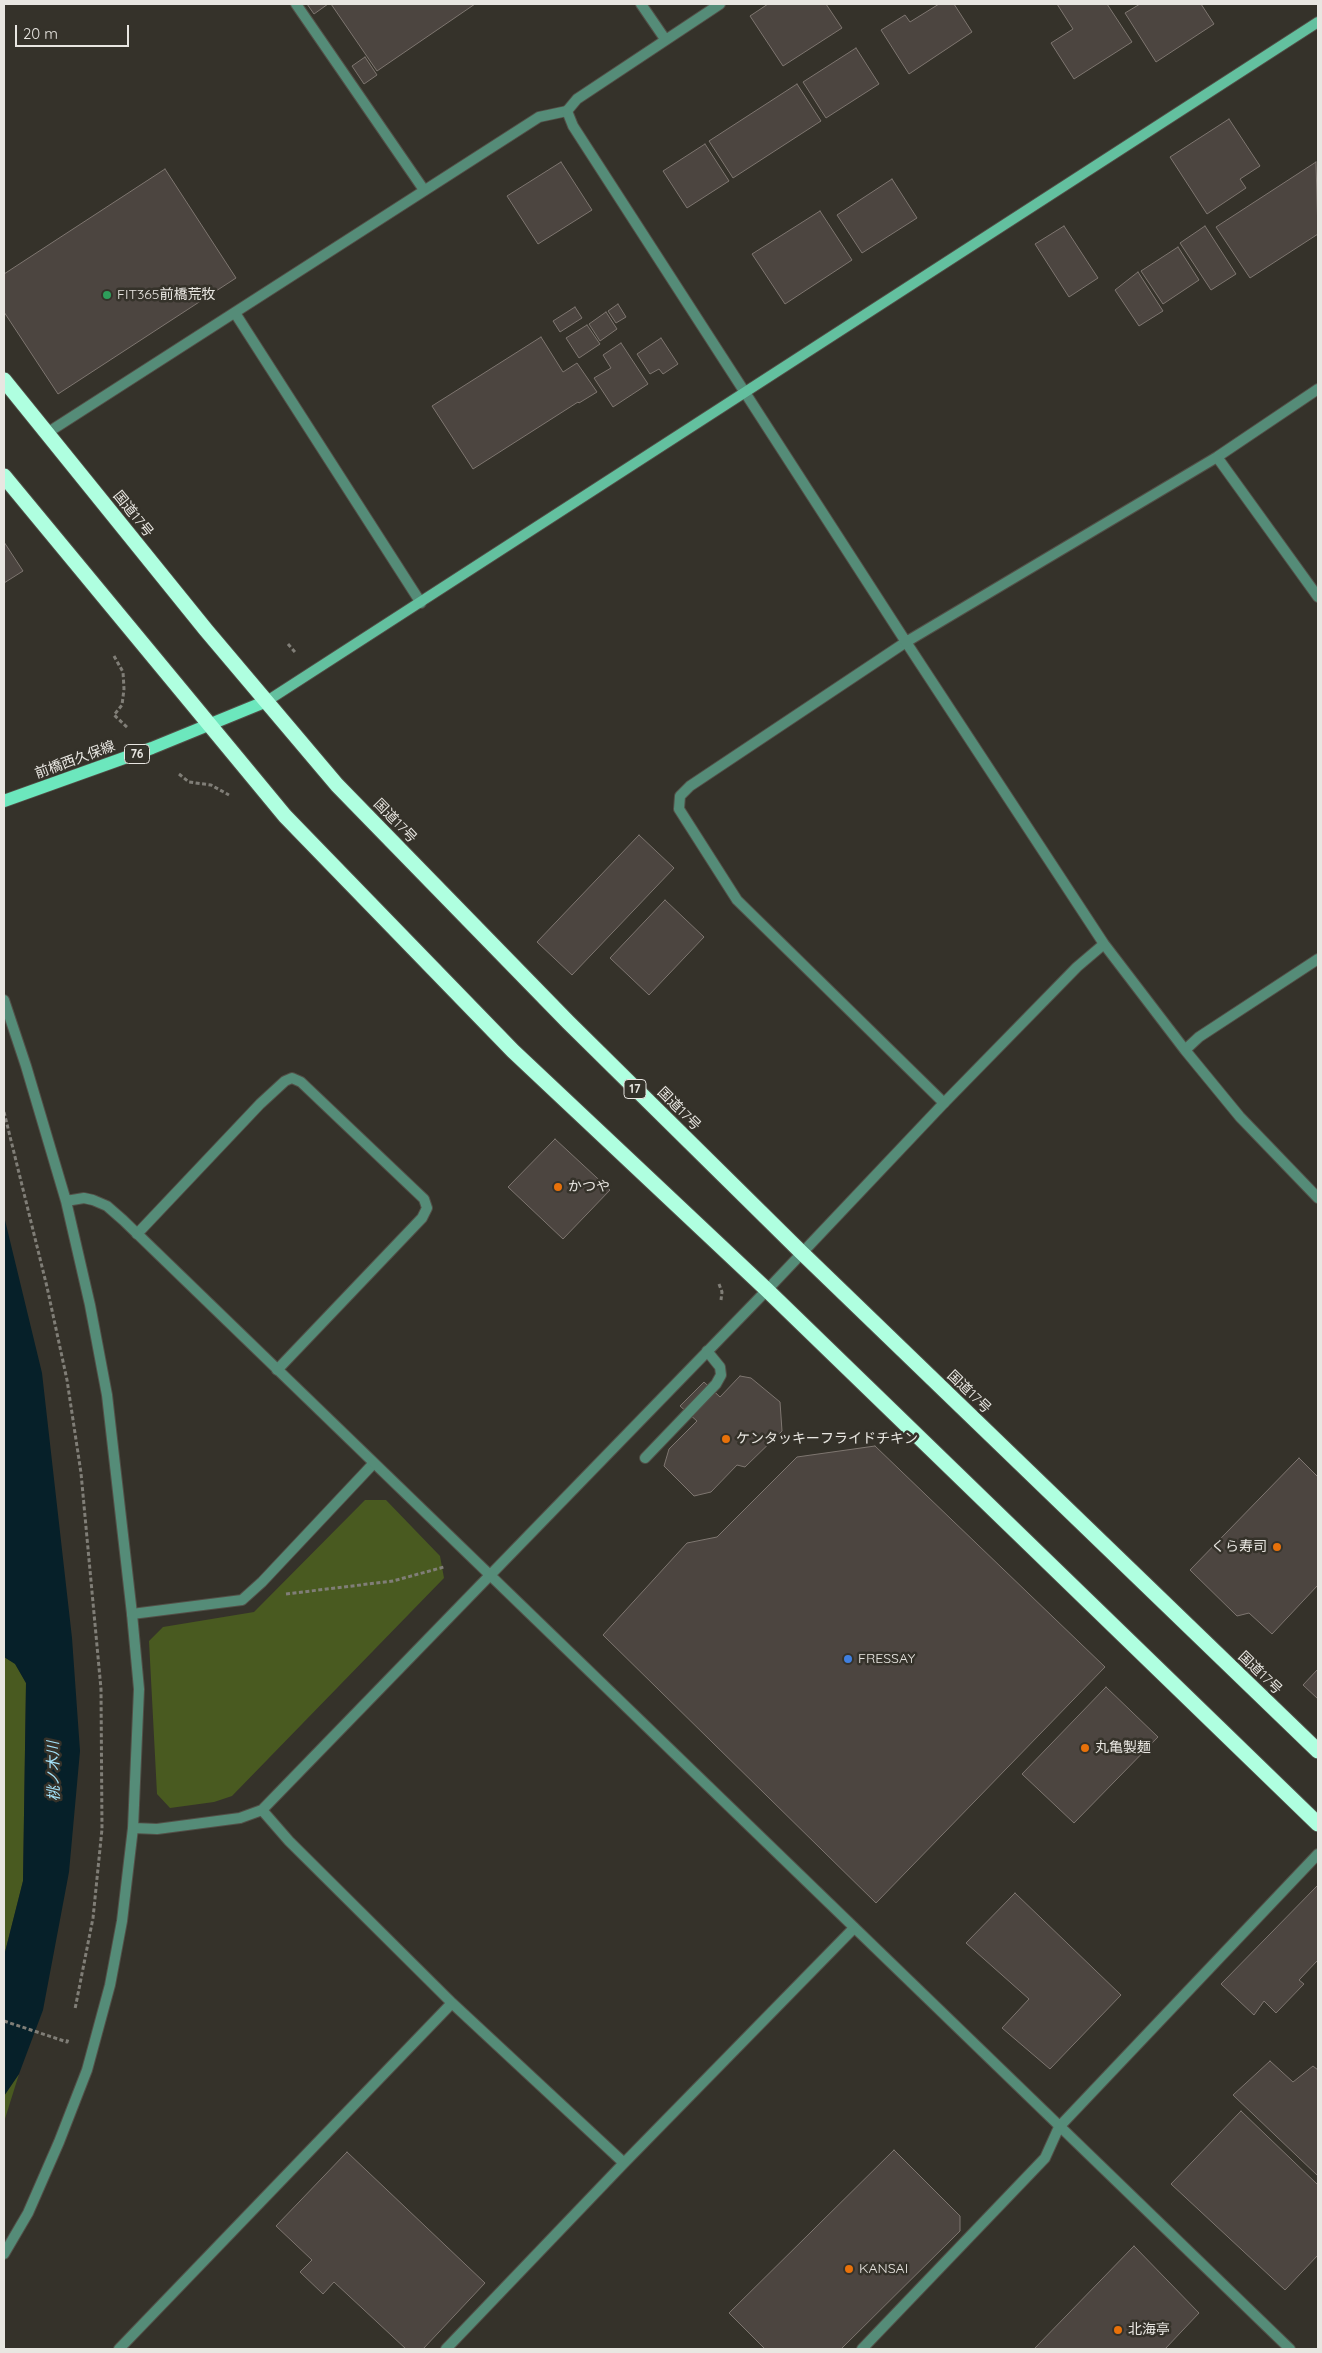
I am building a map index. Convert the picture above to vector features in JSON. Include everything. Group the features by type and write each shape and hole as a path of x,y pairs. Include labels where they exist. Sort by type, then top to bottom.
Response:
{"highway":[{"name":"国道17号","path":"4,380 206,630 344,792 568,1022 801,1252 1318,1751"},
{"path":"4,476 285,816 513,1051 767,1290 1318,1824"}],"main road":[{"name":"前橋西久保線","path":"4,801 209,726 267,701"}],"street":[{"path":"296,4 424,190"},
{"path":"642,4 665,39"},
{"path":"47,433 538,117 568,110 577,99 720,4"},
{"path":"267,701 1318,22"},
{"path":"568,110 572,126 1104,944 1184,1050 1240,1117 1318,1198"},
{"path":"235,313 421,603"},
{"path":"944,1103 736,900 679,809 680,796 690,786 906,642 1217,457 1318,389"},
{"path":"1217,457 1318,597"},
{"path":"133,1828 157,1829 240,1818 262,1810 767,1290 944,1103 1077,967 1104,944"},
{"path":"1184,1050 1199,1037 1318,960"},
{"path":"4,1000 26,1066 66,1201 107,1395 139,1689 133,1828 122,1921 112,1976 87,2070 28,2213 4,2254"},
{"path":"137,1234 260,1104 284,1081 292,1078 301,1082 424,1198 427,1208 422,1218 277,1370"},
{"path":"66,1201 84,1198 107,1206 137,1234 1290,2349"},
{"path":"645,1458 716,1384 721,1375 720,1367 707,1351"},
{"path":"132,1614 242,1600 262,1582 374,1464"},
{"path":"262,1810 289,1841 452,2003 624,2163"},
{"path":"862,2349 1046,2158 1059,2127 1318,1854"},
{"path":"446,2349 624,2163 854,1928"},
{"path":"118,2349 452,2003"}],"path":[{"path":"288,644 295,652"},
{"path":"114,715 130,731"},
{"path":"179,774 189,782 211,785 233,798"},
{"path":"4,1112 67,1380 81,1473 101,1689 102,1829 93,1918 84,1971 73,2016"},
{"path":"716,1275 722,1292 720,1304"},
{"path":"262,1582 273,1593 287,1594 393,1582 446,1566"},
{"path":"4,2021 67,2042 69,2033"}],"green space":[{"path":"365,1500 386,1500 440,1556 444,1578 232,1796 214,1802 170,1808 157,1794 149,1641 163,1627 254,1612"},
{"path":"4,1657 15,1663 26,1683 23,1881 4,1956"},
{"path":"19,2074 4,2122 4,2096"}],"water":[{"name":"桃ノ木川","path":"4,1216 42,1373 72,1638 80,1751 69,1872 43,2010 19,2074 4,2096 4,1956 23,1881 26,1683 15,1664 4,1657"}],"building":[{"path":"307,4 328,4 314,14"},
{"path":"331,4 475,4 377,71"},
{"path":"768,4 826,4 842,28 783,66 750,16"},
{"path":"939,4 954,4 972,32 909,74 881,30 905,15 910,22"},
{"path":"1057,4 1107,4 1132,42 1074,79 1051,43 1073,29"},
{"path":"1140,4 1201,4 1214,24 1156,62 1125,13"},
{"path":"856,48 879,84 826,118 803,82"},
{"path":"365,57 377,75 364,84 352,66"},
{"path":"797,84 821,121 733,178 709,141"},
{"path":"1229,119 1260,166 1240,179 1246,188 1207,214 1170,157"},
{"path":"705,144 729,181 687,208 663,171"},
{"path":"561,162 592,210 538,244 507,196"},
{"path":"1316,162 1318,234 1250,278 1216,227"},
{"name":"FIT365前橋荒牧","path":"165,169 236,278 58,394 4,312 4,274"},
{"path":"892,179 917,218 862,253 837,215"},
{"path":"820,211 852,260 785,304 752,254"},
{"path":"1064,226 1098,278 1069,297 1035,244"},
{"path":"1205,226 1236,274 1211,290 1180,243"},
{"path":"1178,247 1199,280 1163,304 1141,271"},
{"path":"1138,272 1163,311 1139,326 1115,290"},
{"path":"618,304 626,317 616,323 608,311"},
{"path":"575,307 582,318 560,332 553,321"},
{"path":"606,312 617,329 600,341 589,324"},
{"path":"587,325 600,344 579,358 566,338"},
{"path":"541,337 563,372 577,363 597,392 578,402 473,469 432,406"},
{"path":"661,338 678,364 663,374 659,369 650,374 637,354"},
{"path":"621,343 648,384 613,407 594,378 611,368 603,355"},
{"path":"4,542 23,571 4,583"},
{"path":"639,835 674,868 572,975 537,942"},
{"path":"665,900 704,937 649,995 610,958"},
{"path":"555,1139 610,1190 563,1239 508,1187"},
{"name":"ケンタッキーフライドチキン","path":"740,1376 751,1378 780,1402 782,1431 745,1467 737,1465 711,1492 694,1496 664,1466 669,1449 697,1421 680,1406 704,1382 720,1397"},
{"path":"875,1446 1105,1667 876,1903 603,1635 687,1543 717,1537 797,1457"},
{"path":"1299,1458 1318,1477 1318,1585 1272,1634 1249,1613 1237,1616 1190,1570"},
{"path":"1318,1669 1318,1699 1303,1685"},
{"path":"1106,1687 1158,1737 1074,1823 1022,1774"},
{"path":"1318,1885 1318,1960 1299,1980 1304,1984 1276,2013 1264,2001 1254,2015 1221,1984"},
{"path":"1015,1893 1121,1995 1050,2069 1002,2028 1029,1999 966,1943"},
{"path":"1270,2061 1293,2082 1313,2066 1318,2070 1318,2176 1233,2095"},
{"path":"1241,2111 1318,2185 1318,2255 1285,2290 1171,2184"},
{"path":"894,2150 960,2216 960,2231 841,2349 765,2349 729,2313"},
{"path":"347,2152 485,2283 423,2349 406,2349 334,2282 323,2294 300,2272 312,2260 276,2226"},
{"path":"1134,2246 1199,2313 1165,2349 1034,2349"}],"place":[{"name":"FIT365前橋荒牧","path":"107,295"},
{"name":"かつや","path":"558,1187"},
{"name":"ケンタッキーフライドチキン","path":"726,1439"},
{"name":"くら寿司","path":"1277,1547"},
{"name":"FRESSAY","path":"848,1659"},
{"name":"丸亀製麺","path":"1085,1748"},
{"name":"KANSAI","path":"849,2269"},
{"name":"北海亭","path":"1118,2330"}]}
